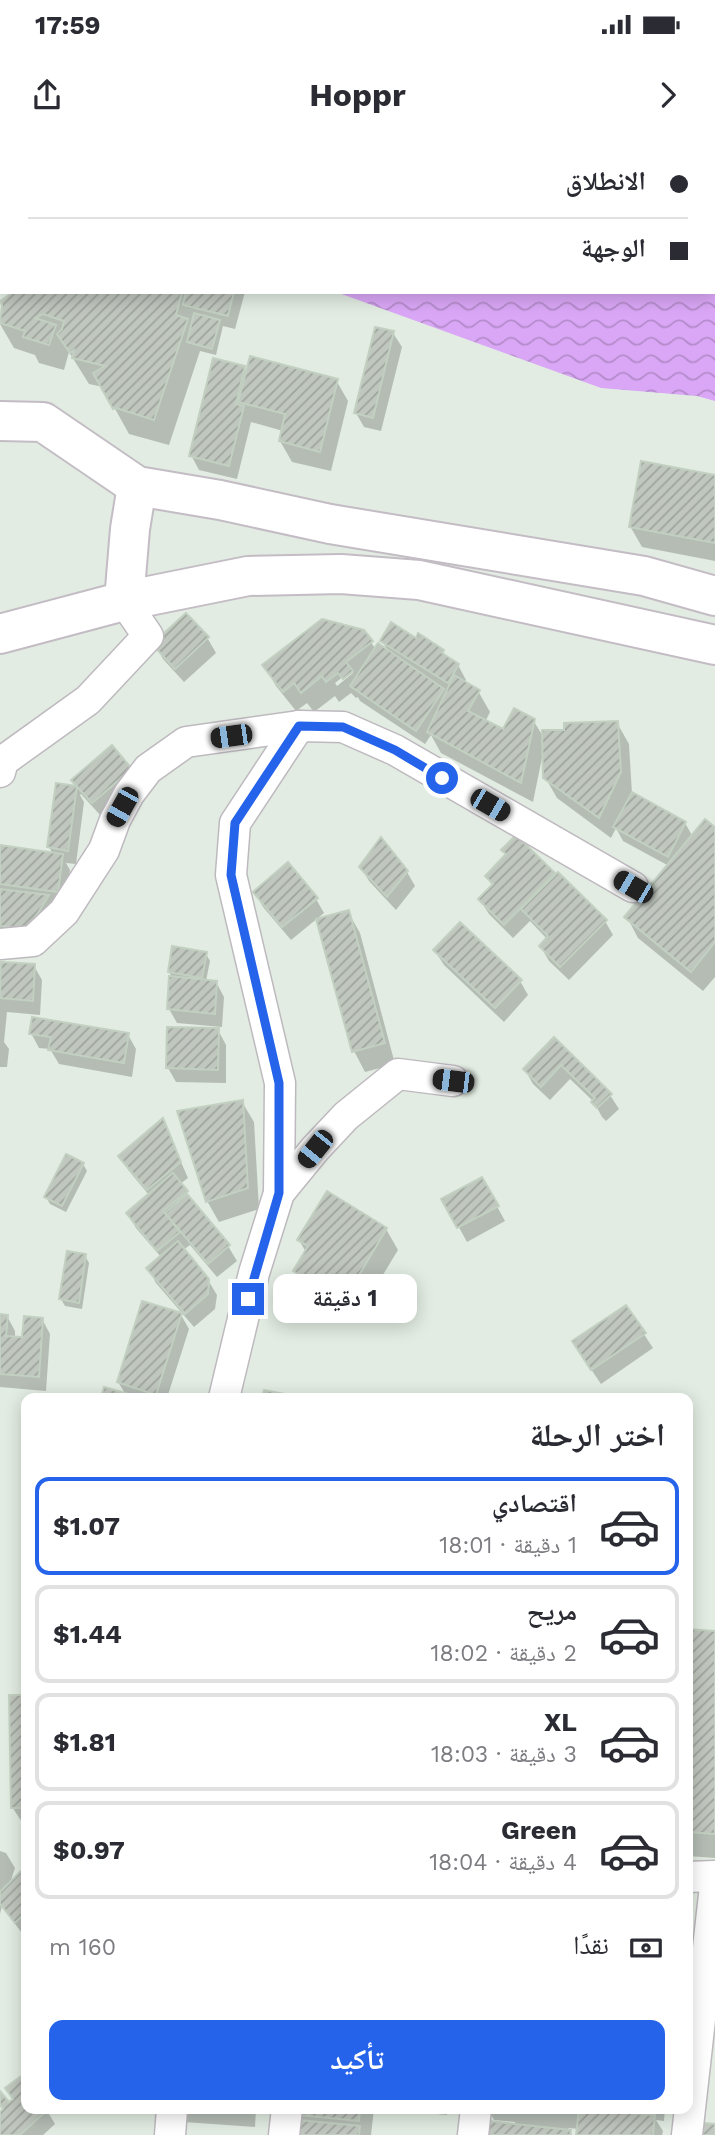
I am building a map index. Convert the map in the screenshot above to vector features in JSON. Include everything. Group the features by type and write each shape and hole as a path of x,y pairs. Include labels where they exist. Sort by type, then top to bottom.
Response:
{"main road":[{"path":"0,421 43,422 137,486 220,500 330,524 644,576 715,596"},
{"path":"124,601 130,529 137,486"},
{"path":"0,634 124,601 248,576 341,574 419,580 715,645"}],"street":[{"path":"0,772 3,761 88,700 148,636 124,601"},
{"path":"0,944 33,941 64,912 104,850 115,820 148,769 186,742 299,726 343,727 395,750 633,887"},
{"path":"225,1393 254,1273 279,1193 279,1083 231,875 235,823 299,726"},
{"path":"279,1193 346,1116 398,1074 453,1081"},
{"path":"693,1877 715,1876"},
{"path":"693,2082 715,1886"},
{"path":"170,2135 172,2114"},
{"path":"284,2135 286,2114"},
{"path":"473,2135 475,2114"},
{"path":"687,2135 689,2114"}],"water":[{"path":"342,294 715,294 715,401 697,396 601,388"}],"building":[{"path":"11,294 181,294 176,315 188,319 154,420 113,409 93,373 105,366 72,358 74,350 70,353 57,334 64,321 43,314 35,318 56,325 49,345 23,337 25,331 0,323 0,301"},
{"path":"186,294 234,294 228,316 183,305"},
{"path":"194,313 220,320 212,349 187,342"},
{"path":"375,327 394,331 373,418 354,413"},
{"path":"250,356 338,379 320,452 279,441 285,414 238,402"},
{"path":"213,358 245,366 236,404 244,406 229,466 189,456"},
{"path":"641,461 715,475 715,543 629,527"},
{"path":"186,613 209,637 175,669 152,644"},
{"path":"322,619 364,630 373,641 346,662 353,671 343,679 338,673 326,682 322,676 301,693 294,683 283,692 262,665"},
{"path":"391,622 416,638 418,633 444,650 442,653 459,664 448,683 380,641"},
{"path":"378,643 444,689 416,731 350,686"},
{"path":"454,675 480,690 468,711 503,729 514,708 535,719 521,783 427,732"},
{"path":"618,721 621,772 599,818 543,778 542,730 564,730 564,723"},
{"path":"112,745 132,769 92,803 71,780"},
{"path":"56,783 77,786 68,851 47,847"},
{"path":"632,792 686,822 668,857 613,827"},
{"path":"705,819 715,827 715,942 691,972 624,917"},
{"path":"516,835 555,873 504,925 478,899 493,884 485,876 506,854 501,850"},
{"path":"381,837 408,871 387,897 359,867"},
{"path":"0,845 63,854 58,892 0,884"},
{"path":"288,862 318,898 282,927 253,892"},
{"path":"558,872 607,920 560,967 539,946 548,936 521,909"},
{"path":"0,889 49,895 28,929 0,926"},
{"path":"349,910 385,1043 352,1052 316,919"},
{"path":"460,922 522,980 495,1008 433,950"},
{"path":"172,946 207,952 202,978 168,972"},
{"path":"1,962 35,964 33,1001 0,998"},
{"path":"169,976 217,981 215,1014 167,1009"},
{"path":"32,1017 129,1033 124,1063 48,1050 51,1037 29,1034"},
{"path":"167,1027 219,1028 218,1070 166,1068"},
{"path":"554,1037 612,1094 597,1108 591,1102 595,1098 561,1065 541,1087 523,1069"},
{"path":"243,1100 248,1188 206,1202 177,1111"},
{"path":"163,1118 181,1162 147,1190 118,1156"},
{"path":"66,1154 84,1163 62,1206 44,1197"},
{"path":"173,1173 188,1191 163,1211 180,1232 157,1251 126,1213"},
{"path":"482,1177 499,1206 457,1228 441,1199"},
{"path":"327,1191 387,1228 343,1302 293,1271 308,1246 297,1240"},
{"path":"187,1194 230,1245 208,1264 165,1213"},
{"path":"178,1241 209,1279 208,1294 185,1314 146,1268"},
{"path":"67,1251 86,1254 79,1303 59,1299"},
{"path":"142,1301 182,1313 157,1393 117,1382"},
{"path":"626,1305 646,1333 591,1370 572,1341"},
{"path":"0,1314 8,1315 6,1336 22,1337 24,1316 43,1318 39,1377 0,1374"},
{"path":"104,1387 125,1393 102,1393"},
{"path":"693,1629 715,1631 715,1834 693,1832"},
{"path":"9,1695 21,1695 21,1808 11,1808"},
{"path":"21,1871 21,1917 15,1923 0,1904 0,1892"},
{"path":"21,2076 21,2114 43,2114 20,2135 0,2135 0,2112 3,2109 0,2105 0,2091 9,2102 13,2099 5,2088"},
{"path":"289,2114 360,2114 359,2121"},
{"path":"578,2114 655,2115 653,2135 576,2135"},
{"path":"289,2119 360,2126 359,2135 287,2135"},
{"path":"479,2120 571,2130 570,2135 478,2135"},
{"path":"695,2122 715,2124 715,2135 693,2135"}],"route":[{"path":"248,1299 279,1193 279,1083 255,969 231,875 235,823 299,726 343,727 395,750 442,778"}]}
